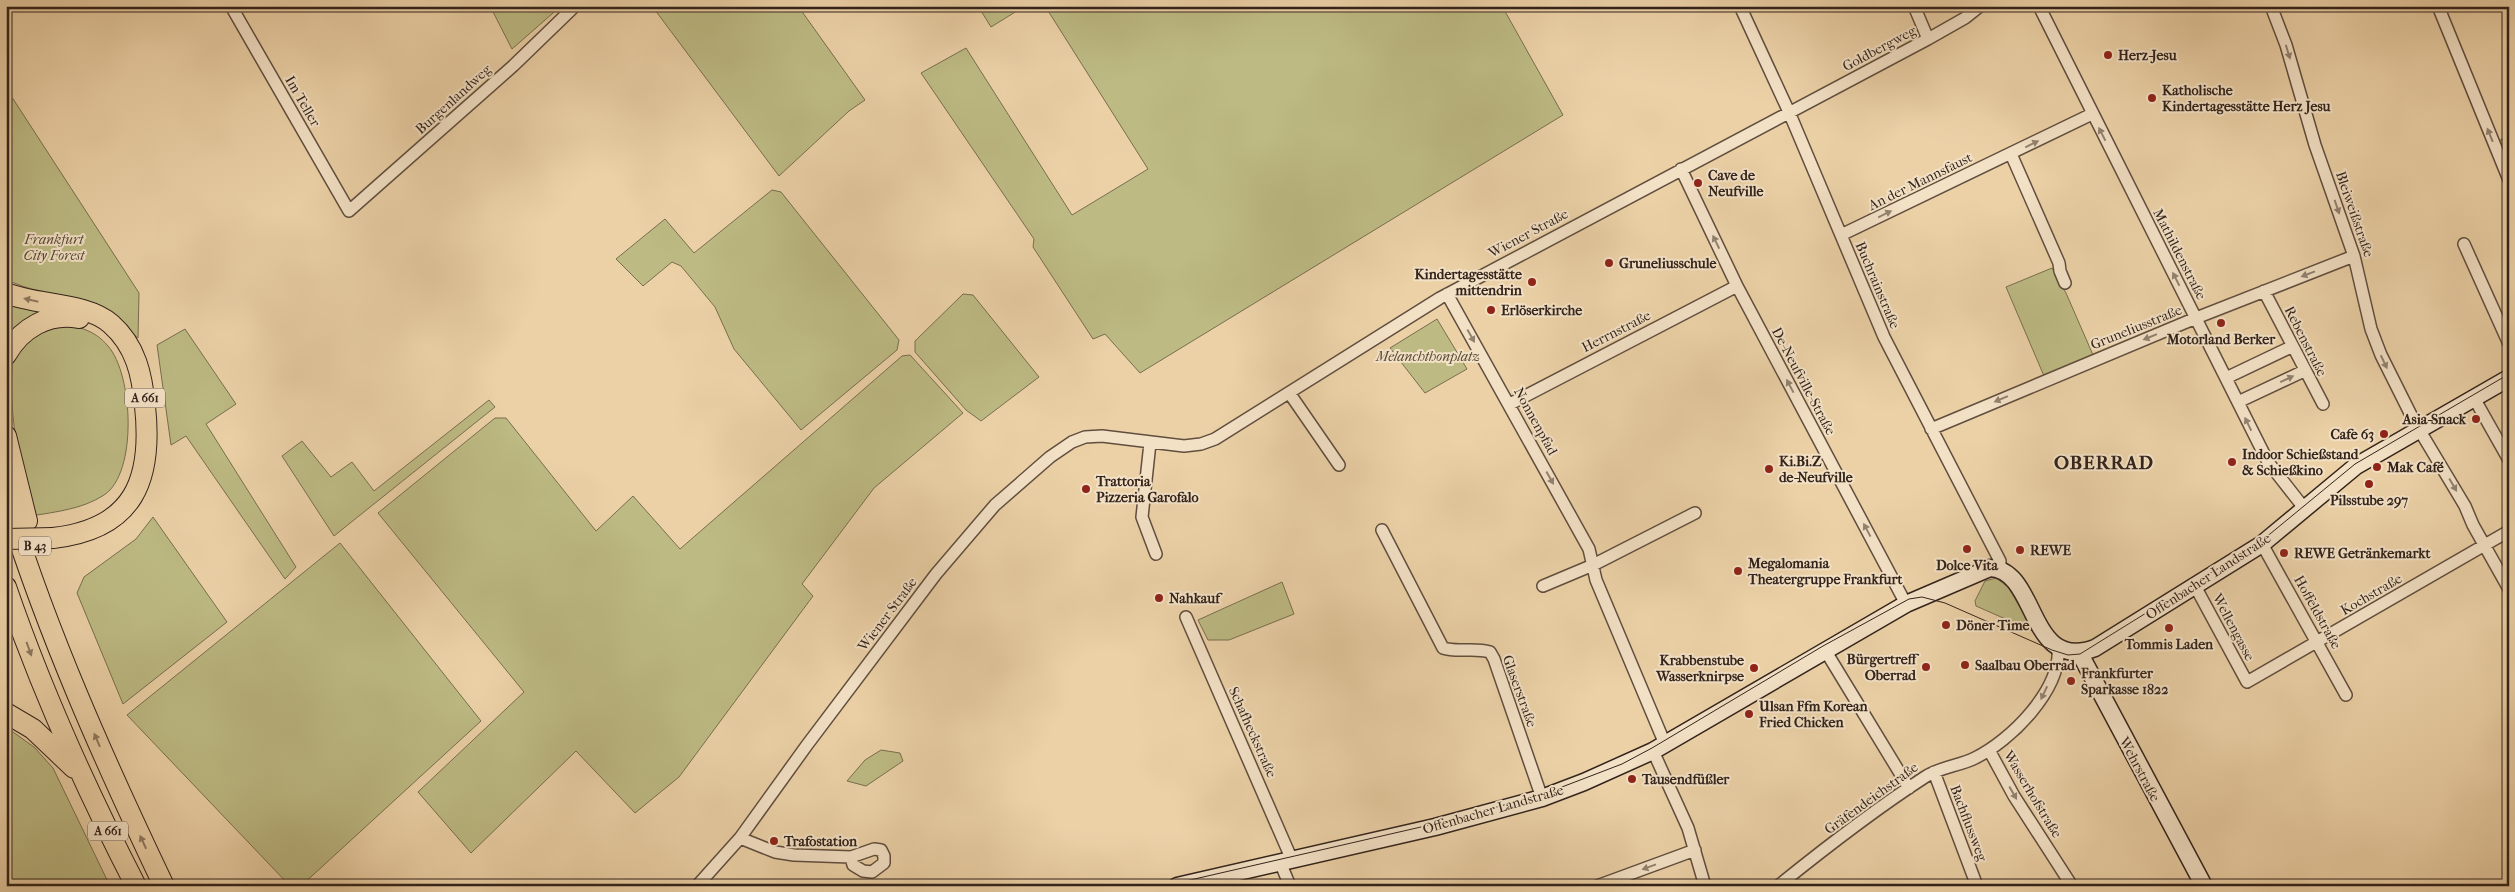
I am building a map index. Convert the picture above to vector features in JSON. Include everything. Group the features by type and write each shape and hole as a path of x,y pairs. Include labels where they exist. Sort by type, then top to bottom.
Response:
{"highway":[{"name":"A 661","path":"6,293 94,313 104,318 129,344 140,368 144,386 148,444 144,472 135,494 122,509 103,523 78,534 51,534 6,539"},
{"name":"B 43","path":"6,355 18,337 32,326 54,318 76,318 94,324 112,335 126,353 133,370 140,421 140,458 135,479 121,502 106,513 83,524 51,534 6,530"},
{"name":"B 43","path":"6,436 21,500 35,547 38,594"},
{"name":"A 661","path":"6,500 59,652 112,776 164,886"},
{"name":"A 661","path":"6,587 35,666 82,776 136,886"},
{"name":"A 661","path":"6,713 33,729 82,776"}],"main road":[{"name":"Offenbacher Landstraße","path":"2079,652 2100,645 2262,544 2356,466 2419,428 2509,378"},
{"name":"Offenbacher Landstraße","path":"1178,886 1435,827 1542,798 1623,766 1659,747 1911,601 1979,571 2000,569"},
{"path":"2000,569 2014,580 2043,632 2058,647 2067,652 2079,652"},
{"name":"Wehrstraße","path":"2079,652 2204,886"}],"street":[{"name":"Im Teller","path":"230,6 349,211"},
{"name":"Burgenlandweg","path":"349,211 513,66 575,6"},
{"name":"Buchrainstraße","path":"1740,6 1789,112 1884,337 2000,561 2000,569"},
{"path":"1914,6 1928,39"},
{"name":"Goldbergweg","path":"1789,112 1928,39 1965,18 1980,6"},
{"name":"Mathildenstraße","path":"2039,6 2268,462 2304,508"},
{"name":"Bleiweißstraße","path":"2271,6 2286,45 2315,145 2354,256 2371,329 2381,355 2419,428 2465,506 2473,525 2509,589"},
{"path":"2438,6 2509,180"},
{"name":"Wiener Straße","path":"697,886 740,838 807,745 936,574 995,504 1050,457 1072,442 1085,437 1102,436 1184,446 1201,444 1215,439 1290,394 1447,294 1789,112"},
{"name":"An der Mannsfaust","path":"1841,235 2092,114"},
{"path":"2011,154 2059,263 2065,283"},
{"name":"De-Neufville-Straße","path":"1681,169 1737,286 1911,601"},
{"path":"2464,244 2509,344"},
{"name":"Gruneliusstraße","path":"1931,429 2196,318 2354,256"},
{"name":"Herrnstraße","path":"1510,404 1737,286"},
{"name":"Rebenstraße","path":"2264,291 2322,404"},
{"name":"Nonnenpfad","path":"1447,294 1590,549 1596,580 1659,747 1695,850 1705,886"},
{"path":"2226,378 2291,346"},
{"path":"2238,402 2304,371"},
{"path":"1290,394 1338,465"},
{"path":"2474,398 2509,460"},
{"path":"1150,443 1142,517 1156,554"},
{"path":"1543,586 1593,565 1695,513"},
{"name":"Glaserstraße","path":"1382,530 1443,648 1450,650 1478,648 1490,652 1542,798"},
{"name":"Kochstraße","path":"2247,682 2509,531"},
{"name":"Hoffeldstraße","path":"2262,544 2346,695"},
{"name":"Wellengasse","path":"2195,586 2247,682"},
{"name":"Schafheckstraße","path":"1186,617 1286,861 1290,886"},
{"name":"Wasserhofstraße","path":"2058,647 2056,667 2040,702 2027,718 1990,750 2014,796 2071,885"},
{"path":"1825,650 1909,788"},
{"name":"Gräfendeichstraße","path":"1778,886 1909,788 1934,772 1990,750"},
{"name":"Bachflussweg","path":"1934,772 1977,886"},
{"path":"740,838 783,854 851,857"},
{"path":"1597,886 1695,850"}],"green space":[{"path":"490,6 561,6 512,49"},
{"path":"652,6 798,6 865,100 849,111 779,176"},
{"path":"978,6 1025,6 991,27"},
{"path":"1045,6 1502,6 1563,115 1140,373 1105,334 1093,339 1033,247 1034,239 921,73 966,48 1072,215 1148,169"},
{"name":"Frankfurt City Forest","path":"6,88 139,293 138,338 100,309 6,280"},
{"path":"2509,136 2509,172 2496,142"},
{"path":"772,190 781,192 899,340 897,350 801,430 734,349 715,307 681,266 672,262 643,286 616,259 665,219 694,253"},
{"path":"2052,268 2066,293 2093,355 2044,376 2006,287"},
{"path":"963,294 973,295 1039,377 981,421 966,410 915,352 915,341"},
{"path":"6,298 47,308 6,338"},
{"name":"Melanchthonplatz","path":"1437,319 1467,369 1425,393 1390,348"},
{"path":"53,324 69,325 84,329 103,340 108,346 123,378 127,400 127,446 115,483 104,495 78,507 31,516 22,477 14,426 11,377 14,357 19,343"},
{"path":"185,329 236,404 206,424 296,567 285,579 186,436 171,445 157,345"},
{"path":"910,355 963,413 874,488 802,584 813,596 679,777 635,813 576,751 471,853 418,792 524,692 378,513 495,418 506,418 596,531 633,496 680,549 902,356"},
{"path":"489,400 495,407 334,536 282,456 302,441 331,477 352,462 374,491"},
{"path":"153,517 227,622 123,704 77,593 84,577 136,539"},
{"path":"340,543 481,721 301,886 290,886 127,715"},
{"path":"1996,578 2008,587 2035,632 1976,606 1975,601 1985,581"},
{"path":"1282,582 1294,614 1229,640 1208,640 1198,620"},
{"path":"6,727 34,747 53,768 110,886 6,886"},
{"path":"881,750 900,753 903,761 866,786 847,781 865,760"}],"tram line":[{"path":"1164,886 1434,824 1541,795 1622,764 1823,646 1909,599 1922,597 1945,603 2052,650 2068,655 2080,654 2259,543 2355,464 2509,374"}],"place":[{"name":"Herz-Jesu","path":"2108,55"},
{"name":"Katholische Kindertagesstätte Herz Jesu","path":"2152,98"},
{"name":"Cave de Neufville","path":"1698,183"},
{"name":"Gruneliusschule","path":"1609,263"},
{"name":"Kindertagesstätte mittendrin","path":"1532,282"},
{"name":"Erlöserkirche","path":"1491,310"},
{"name":"Motorland Berker","path":"2221,323"},
{"name":"Asia-Snack","path":"2476,419"},
{"name":"Cafe 63","path":"2384,434"},
{"name":"Indoor Schießstand & Schießkino","path":"2232,462"},
{"name":"Mak Café","path":"2377,467"},
{"name":"Ki.Bi.Z de-Neufville","path":"1769,469"},
{"name":"Pilsstube 297","path":"2369,484"},
{"name":"Trattoria Pizzeria Garofalo","path":"1086,489"},
{"name":"Dolce Vita","path":"1967,549"},
{"name":"REWE","path":"2020,550"},
{"name":"REWE Getränkemarkt","path":"2284,553"},
{"name":"Megalomania Theatergruppe Frankfurt","path":"1738,571"},
{"name":"Nahkauf","path":"1159,598"},
{"name":"Döner Time","path":"1946,625"},
{"name":"Tommis Laden","path":"2169,628"},
{"name":"Saalbau Oberrad","path":"1965,665"},
{"name":"Bürgertreff Oberrad","path":"1926,667"},
{"name":"Krabbenstube Wasserknirpse","path":"1754,668"},
{"name":"Frankfurter Sparkasse 1822","path":"2071,681"},
{"name":"Ulsan Ffm Korean Fried Chicken","path":"1749,714"},
{"name":"Tausendfüßler","path":"1632,779"},
{"name":"Trafostation","path":"774,841"}],"district":[{"name":"OBERRAD","path":"2104,462"}]}
